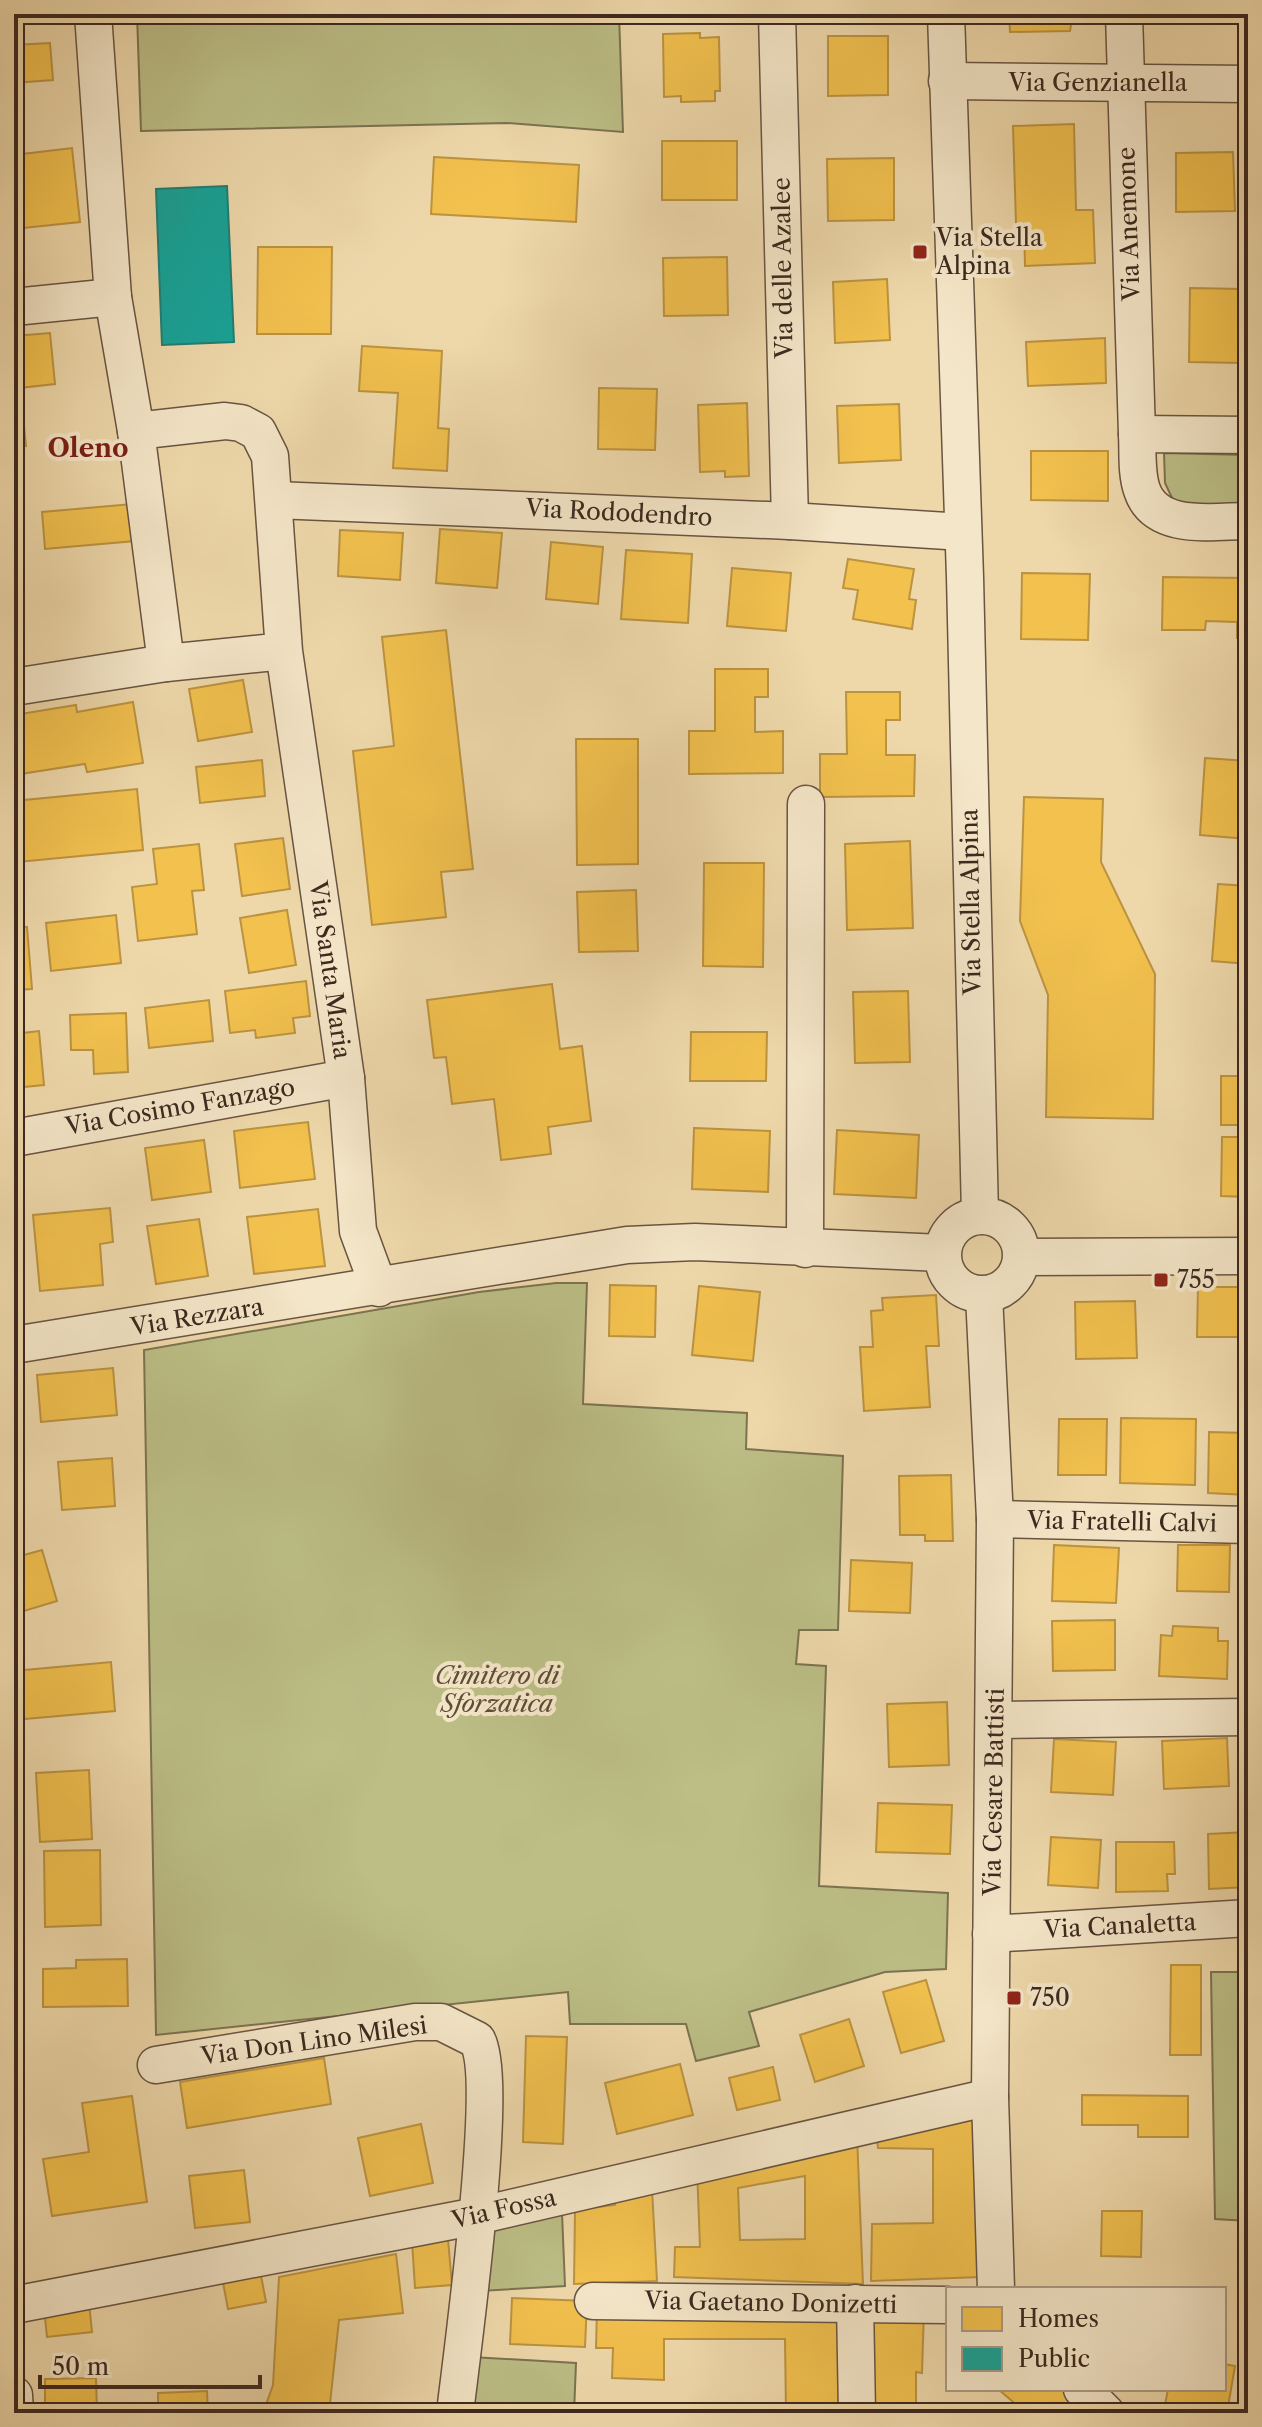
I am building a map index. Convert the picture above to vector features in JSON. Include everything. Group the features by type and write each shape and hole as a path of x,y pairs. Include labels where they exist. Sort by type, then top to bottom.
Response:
{"street":[{"path":"93,14 113,297 136,431 166,663"},
{"name":"Via delle Azalee","path":"777,14 790,521"},
{"name":"Via Stella Alpina","path":"946,14 963,532 975,1146 980,1215"},
{"name":"Via Anemone","path":"1124,14 1124,83 1141,487 1154,509 1181,521 1248,521"},
{"name":"Via Genzianella","path":"947,81 1248,84"},
{"path":"14,307 113,297"},
{"name":"Via Santa Maria","path":"136,431 225,421 250,427 265,441 275,500 284,651 346,1078 358,1231 379,1288"},
{"path":"1137,434 1248,435"},
{"name":"Via Rododendro","path":"275,500 790,521 963,532"},
{"path":"14,687 166,663 284,651"},
{"path":"805,1249 806,804"},
{"name":"Via Cosimo Fanzago","path":"14,1138 346,1078"},
{"path":"980,1215 1003,1221 1013,1230 1022,1257 1017,1273 1009,1284 984,1295 960,1288 950,1279 942,1253 946,1237 955,1225 980,1215"},
{"name":"Via Rezzara","path":"14,1345 379,1288 627,1245 695,1242 942,1253"},
{"path":"1022,1257 1248,1256"},
{"name":"Via Cesare Battisti","path":"984,1295 995,1519 996,1720 990,2097 996,2287"},
{"name":"Via Fratelli Calvi","path":"995,1519 1248,1525"},
{"path":"996,1720 1248,1717"},
{"name":"Via Canaletta","path":"991,1934 1248,1918"},
{"name":"Via Don Lino Milesi","path":"156,2065 402,2023 441,2022 477,2040 485,2069 477,2216 455,2413"},
{"name":"Via Fossa","path":"14,2305 477,2216 990,2097"},
{"name":"Via Gaetano Donizetti","path":"593,2301 946,2305"},
{"path":"855,2303 857,2413"},
{"path":"1084,2391 1106,2413"},
{"path":"14,2395 15,2413"}],"green space":[{"path":"137,14 619,14 623,132 507,123 141,131"},
{"path":"1164,453 1248,455 1248,506 1188,504 1173,500 1165,483"},
{"name":"Cimitero di Sforzatica","path":"556,1283 587,1283 583,1404 747,1413 746,1449 843,1456 838,1630 799,1630 796,1664 826,1666 819,1886 948,1893 946,1969 885,1972 749,2012 759,2046 696,2061 686,2024 570,2024 568,1992 156,2035 144,1350 479,1292"},
{"path":"1211,1972 1248,1972 1248,2221 1215,2219"},
{"path":"562,2213 565,2286 480,2291 487,2227"},
{"path":"471,2357 576,2363 574,2413 465,2413"}],"building: Homes":[{"path":"1009,14 1073,14 1070,31 1010,32"},
{"path":"700,33 700,38 719,37 720,91 715,91 715,101 681,102 681,96 664,97 663,34"},
{"path":"828,36 888,36 888,95 828,96"},
{"path":"50,43 53,80 14,83 14,45"},
{"path":"1074,124 1076,210 1093,210 1095,263 1025,266 1024,224 1016,224 1013,126"},
{"path":"662,141 737,141 737,200 662,200"},
{"path":"72,148 80,222 14,229 14,155"},
{"path":"1233,152 1235,211 1176,212 1176,153"},
{"path":"434,157 579,165 576,222 431,214"},
{"path":"894,158 894,220 828,221 827,159"},
{"path":"258,247 332,247 331,334 257,334"},
{"path":"727,257 728,315 664,316 663,258"},
{"path":"887,279 890,340 835,343 833,282"},
{"path":"1190,288 1243,289 1242,363 1189,362"},
{"path":"50,333 55,384 20,388 26,446 14,447 14,336"},
{"path":"1105,338 1106,383 1028,386 1026,342"},
{"path":"362,346 442,351 438,428 449,429 447,471 393,468 398,393 359,391"},
{"path":"599,388 657,389 655,450 598,449"},
{"path":"747,403 749,476 725,477 725,471 700,472 698,405"},
{"path":"899,404 901,460 839,463 837,406"},
{"path":"1031,451 1108,451 1108,501 1031,500"},
{"path":"132,504 135,541 45,549 42,512"},
{"path":"440,529 502,533 497,588 436,583"},
{"path":"340,530 403,533 400,580 338,576"},
{"path":"551,542 603,547 598,604 546,599"},
{"path":"626,550 692,554 688,623 621,619"},
{"path":"848,559 914,569 909,599 916,600 912,629 853,619 858,590 843,588"},
{"path":"732,568 791,573 786,631 727,626"},
{"path":"14,572 19,628 14,629"},
{"path":"1022,573 1090,574 1088,640 1021,639"},
{"path":"1163,577 1248,578 1248,638 1237,638 1237,622 1206,621 1205,630 1162,630"},
{"path":"446,630 473,869 441,872 446,917 372,925 353,751 394,746 382,637"},
{"path":"715,669 768,669 768,697 755,697 755,732 783,731 783,773 689,774 689,731 715,731"},
{"path":"243,680 252,732 198,741 189,689"},
{"path":"846,692 900,692 900,720 886,720 886,755 915,755 914,796 820,797 820,754 847,754"},
{"path":"133,702 143,763 87,772 85,764 14,775 14,715 76,705 77,712"},
{"path":"576,739 638,739 638,864 577,865"},
{"path":"1205,758 1248,761 1248,839 1200,835"},
{"path":"262,760 265,796 200,803 196,767"},
{"path":"137,789 143,850 18,862 14,801"},
{"path":"1024,797 1103,799 1101,862 1155,974 1153,1119 1046,1117 1048,995 1020,921"},
{"path":"283,838 290,889 242,896 235,844"},
{"path":"910,841 913,928 847,930 845,844"},
{"path":"199,844 204,890 192,891 197,934 138,941 132,887 157,884 153,849"},
{"path":"704,863 764,863 763,967 703,966"},
{"path":"1218,884 1248,886 1248,964 1212,961"},
{"path":"636,890 638,951 579,952 577,892"},
{"path":"287,910 296,965 249,973 240,918"},
{"path":"116,915 121,963 51,971 46,923"},
{"path":"27,927 32,989 14,990 14,929"},
{"path":"306,981 310,1016 293,1018 295,1033 256,1038 255,1030 230,1033 225,991"},
{"path":"552,984 560,1049 582,1046 591,1121 548,1127 551,1154 501,1160 494,1099 452,1104 446,1057 434,1058 427,1000"},
{"path":"908,991 910,1062 855,1063 853,992"},
{"path":"209,1000 213,1041 149,1048 145,1008"},
{"path":"126,1013 128,1072 94,1074 93,1050 71,1050 70,1015"},
{"path":"39,1031 44,1085 14,1088 14,1034"},
{"path":"691,1032 767,1032 766,1081 690,1081"},
{"path":"1221,1076 1248,1076 1248,1125 1221,1125"},
{"path":"308,1122 315,1179 240,1188 234,1131"},
{"path":"694,1128 770,1131 768,1192 692,1189"},
{"path":"837,1130 919,1135 916,1198 834,1194"},
{"path":"1222,1137 1248,1137 1248,1197 1221,1196"},
{"path":"204,1140 211,1192 152,1200 145,1148"},
{"path":"110,1208 113,1242 100,1244 103,1285 40,1291 33,1215"},
{"path":"318,1209 325,1266 254,1274 247,1217"},
{"path":"199,1219 208,1276 156,1284 147,1226"},
{"path":"610,1285 656,1286 655,1337 609,1336"},
{"path":"699,1286 760,1292 753,1361 692,1355"},
{"path":"1198,1287 1248,1287 1248,1337 1197,1337"},
{"path":"936,1295 939,1346 926,1346 930,1407 864,1411 860,1347 873,1347 871,1311 883,1310 882,1298"},
{"path":"1135,1301 1137,1358 1076,1359 1075,1302"},
{"path":"113,1368 117,1415 41,1422 37,1375"},
{"path":"1121,1418 1196,1419 1195,1485 1120,1483"},
{"path":"1059,1419 1107,1419 1106,1475 1058,1475"},
{"path":"1209,1432 1248,1433 1248,1495 1208,1493"},
{"path":"112,1458 115,1506 62,1510 58,1462"},
{"path":"951,1475 953,1541 925,1541 925,1535 900,1535 899,1476"},
{"path":"20,1542 24,1555 42,1550 57,1601 14,1614 14,1544"},
{"path":"1054,1545 1119,1548 1116,1603 1052,1601"},
{"path":"1178,1545 1230,1545 1229,1592 1177,1591"},
{"path":"851,1560 912,1563 910,1613 849,1611"},
{"path":"1115,1620 1115,1670 1053,1671 1052,1621"},
{"path":"1245,1624 1248,1624 1248,1674 1245,1674"},
{"path":"1173,1626 1218,1628 1218,1641 1228,1641 1227,1679 1159,1676 1161,1635 1172,1636"},
{"path":"111,1662 115,1711 14,1720 14,1671"},
{"path":"947,1702 949,1765 889,1767 887,1704"},
{"path":"1227,1738 1229,1786 1164,1789 1162,1741"},
{"path":"1054,1739 1116,1742 1113,1795 1051,1792"},
{"path":"89,1770 92,1839 40,1842 36,1773"},
{"path":"878,1803 952,1805 950,1854 876,1852"},
{"path":"1248,1832 1248,1887 1209,1889 1208,1834"},
{"path":"1051,1837 1101,1840 1098,1888 1048,1885"},
{"path":"1116,1842 1174,1842 1175,1874 1167,1874 1168,1891 1116,1892"},
{"path":"100,1850 101,1925 45,1927 44,1851"},
{"path":"127,1959 128,2006 43,2007 43,1969 76,1968 76,1960"},
{"path":"1171,1965 1201,1965 1201,2055 1170,2055"},
{"path":"926,1980 944,2041 901,2053 883,1992"},
{"path":"849,2019 864,2066 815,2082 800,2035"},
{"path":"526,2036 567,2037 563,2144 523,2142"},
{"path":"324,2058 331,2104 187,2128 180,2082"},
{"path":"680,2064 693,2115 617,2134 605,2083"},
{"path":"773,2067 780,2100 737,2110 729,2078"},
{"path":"1082,2095 1188,2096 1188,2137 1138,2137 1138,2125 1082,2125"},
{"path":"132,2096 147,2202 52,2216 43,2159 89,2152 82,2103"},
{"path":"983,2115 981,2277 871,2281 872,2224 933,2223 933,2149 878,2148 876,2130"},
{"path":"421,2124 433,2183 370,2196 358,2138"},
{"path":"857,2135 863,2284 674,2277 675,2247 700,2247 697,2168","holes":["805,2176 805,2239 740,2240 738,2188"]},
{"path":"244,2170 250,2222 195,2228 189,2176"},
{"path":"652,2189 657,2281 574,2284 575,2210 615,2205 613,2195"},
{"path":"1102,2211 1142,2211 1141,2257 1101,2256"},
{"path":"448,2239 452,2285 415,2288 412,2241"},
{"path":"396,2254 403,2313 339,2320 329,2413 263,2413 273,2385 279,2277"},
{"path":"259,2265 266,2302 228,2309 221,2272"},
{"path":"512,2298 587,2301 585,2347 510,2344"},
{"path":"89,2303 92,2332 47,2337 44,2308"},
{"path":"597,2309 841,2310 845,2413 786,2413 785,2339 664,2339 664,2380 612,2378 613,2348 596,2348"},
{"path":"924,2310 922,2373 916,2372 916,2413 868,2413 866,2311"},
{"path":"1226,2364 1235,2366 1227,2413 1165,2405 1168,2391 1226,2391"},
{"path":"96,2378 97,2413 45,2413 45,2379"},
{"path":"207,2391 208,2413 158,2413 158,2393"},
{"path":"1000,2391 1065,2391 1091,2413 1026,2413"}],"building: Public":[{"path":"227,186 234,342 162,345 156,189"}],"place":[{"name":"Via Stella Alpina","path":"920,252"},
{"name":"755","path":"1161,1280"},
{"name":"750","path":"1014,1998"}],"district":[{"name":"Oleno","path":"88,448"}]}
